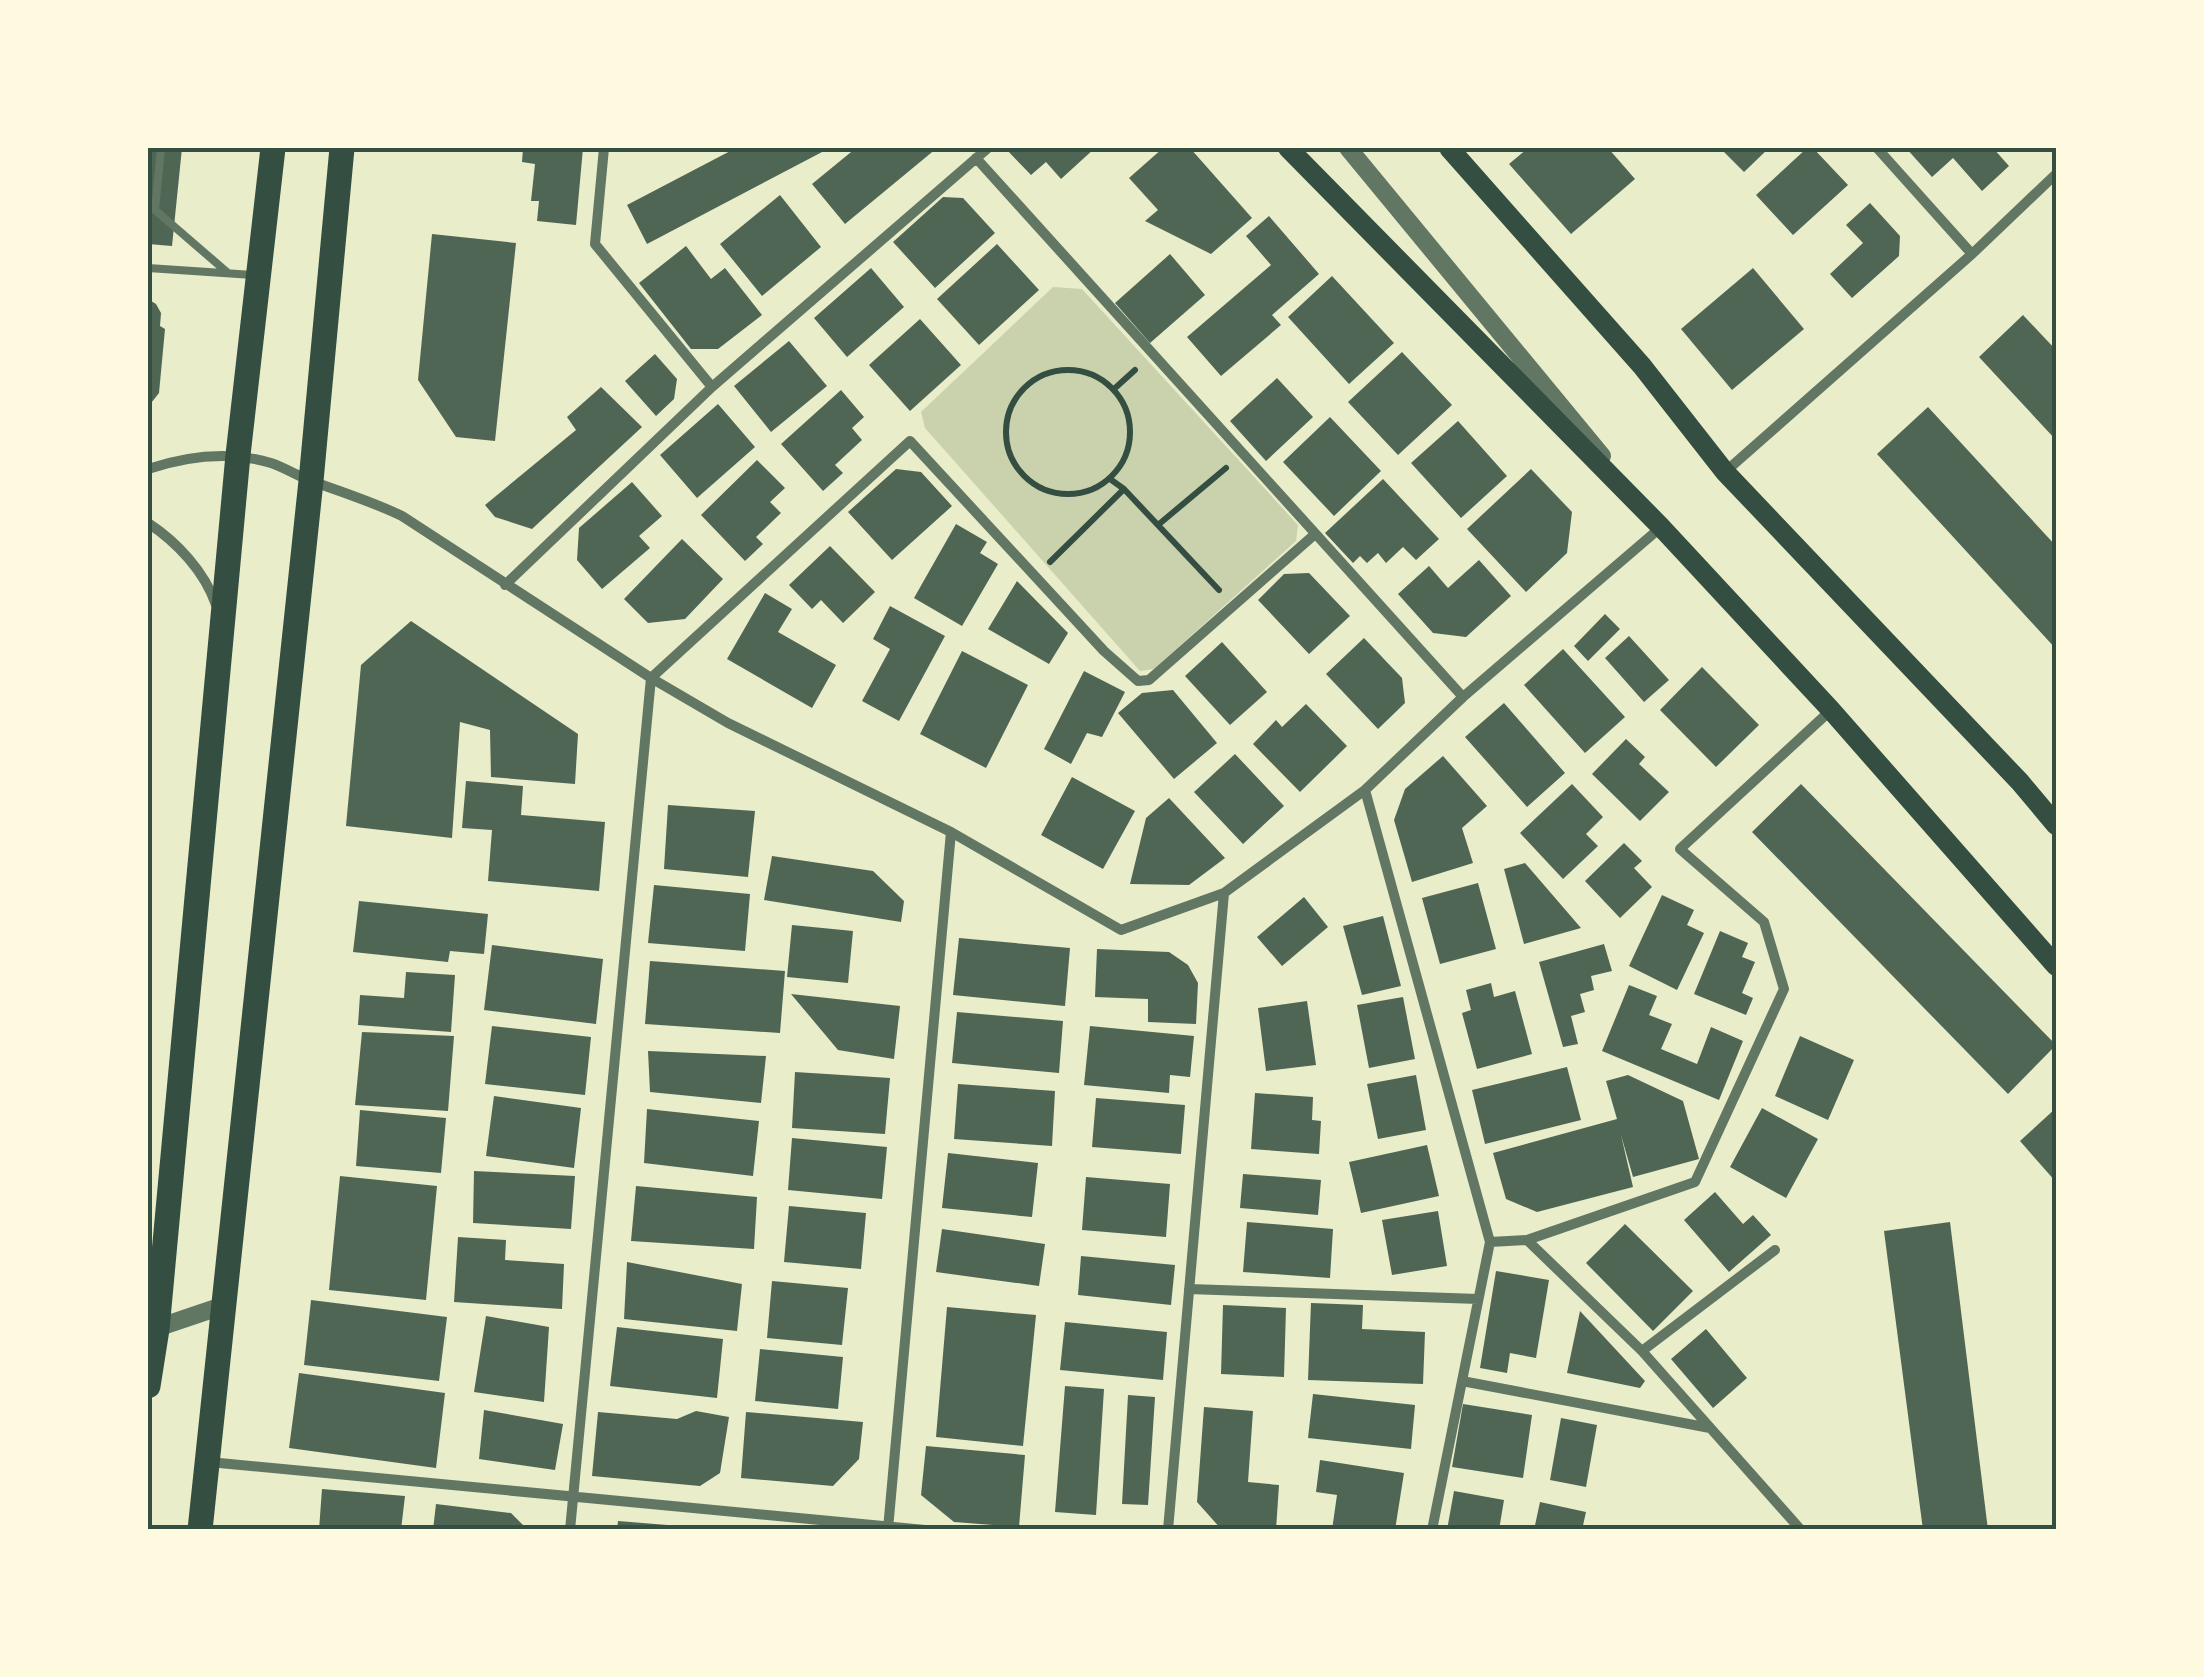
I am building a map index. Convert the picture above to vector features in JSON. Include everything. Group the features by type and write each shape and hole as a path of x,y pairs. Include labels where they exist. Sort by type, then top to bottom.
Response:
{"main road":[{"path":"148,1386 238,455 273,148"},
{"path":"200,1530 311,481 342,148"},
{"path":"1288,148 1661,527 1831,710 2056,966"},
{"path":"1449,148 1642,366 1725,472 2020,782 2056,825"}],"street":[{"path":"604,148 594,244 712,387"},
{"path":"505,585 712,387 988,148"},
{"path":"148,469 175,460 238,455 274,464 402,516 651,678 728,723 950,832 1121,930 1224,893 1365,790 1463,697 1661,527 1348,148"},
{"path":"1877,148 1972,254"},
{"path":"976,158 1241,456 1463,697"},
{"path":"1725,472 1972,254 2056,174"},
{"path":"570,1530 651,678 910,442 1104,652 1138,681 1149,680 1314,535"},
{"path":"148,523 172,542 206,582 222,628"},
{"path":"1490,1242 1527,1240 1695,1182 1784,989 1764,922 1680,848 1831,710"},
{"path":"1365,790 1490,1242 1432,1530"},
{"path":"888,1528 950,832"},
{"path":"1168,1530 1224,893"},
{"path":"1527,1240 1642,1352 1801,1530"},
{"path":"1642,1352 1776,1250"},
{"path":"1189,1289 1478,1299"},
{"path":"152,1330 222,1306"},
{"path":"1462,1381 1710,1428"},
{"path":"208,1462 925,1530"}],"lane":[{"path":"161,148 154,210 228,273"},
{"path":"148,268 260,275"}],"path":[{"path":"1076,370 1097,376 1114,389 1131,424 1130,445 1123,464 1110,479 1094,490 1075,495 1055,494 1020,474 1005,434 1009,412 1019,393 1045,374 1076,370"},
{"path":"1158,525 1241,456"},
{"path":"1110,479 1124,489 1233,606"},
{"path":"1035,577 1124,489"}],"green space":[{"path":"1053,287 1082,289 1298,525 1296,541 1154,669 1140,671 925,428 921,412"}],"building":[{"path":"148,148 182,148 172,246 148,244"},
{"path":"523,148 583,148 576,225 537,221 539,201 531,201 535,164 522,162"},
{"path":"736,148 824,151 647,244 627,205"},
{"path":"856,148 937,148 845,224 812,184"},
{"path":"1005,148 1095,148 1061,179 1046,162 1031,175"},
{"path":"1163,148 1190,148 1252,218 1211,254 1145,221 1158,210 1129,178"},
{"path":"1528,148 1608,148 1635,179 1571,234 1509,164"},
{"path":"1720,148 1769,148 1744,172"},
{"path":"1807,148 1813,148 1848,185 1793,235 1756,195"},
{"path":"1906,148 1993,148 2009,166 1982,191 1953,158 1932,177"},
{"path":"780,195 821,247 762,296 720,244"},
{"path":"943,197 963,198 995,233 935,288 893,242"},
{"path":"1870,203 1900,236 1899,256 1852,298 1830,274 1863,243 1846,225"},
{"path":"1269,216 1319,274 1272,315 1281,325 1221,376 1187,337 1271,265 1246,236"},
{"path":"432,234 516,243 495,441 456,437 418,380"},
{"path":"997,244 1039,290 979,345 937,299"},
{"path":"686,246 711,279 725,268 762,315 718,349 691,349 639,283"},
{"path":"1170,254 1205,295 1150,343 1115,303"},
{"path":"871,268 904,307 847,357 814,318"},
{"path":"1753,268 1804,329 1732,390 1681,329"},
{"path":"1332,276 1394,343 1349,384 1288,317"},
{"path":"148,299 156,304 161,313 160,326 165,329 159,393 148,407"},
{"path":"2023,315 2056,350 2056,440 1979,357"},
{"path":"920,319 961,365 910,411 869,365"},
{"path":"789,341 827,386 771,432 734,386"},
{"path":"1402,352 1452,405 1398,455 1348,402"},
{"path":"655,354 677,379 674,399 656,416 625,381"},
{"path":"1277,378 1313,417 1266,461 1230,421"},
{"path":"601,387 642,427 532,529 495,517 485,505 576,430 567,417"},
{"path":"841,390 864,417 852,428 862,440 835,465 843,473 823,491 781,444"},
{"path":"718,404 755,447 697,498 660,455"},
{"path":"1928,407 2056,546 2056,649 1877,454"},
{"path":"1330,417 1381,471 1334,516 1283,462"},
{"path":"1458,421 1507,476 1461,518 1411,463"},
{"path":"757,460 785,488 770,502 781,513 756,537 763,544 745,561 701,515"},
{"path":"896,469 921,472 952,506 892,560 848,512"},
{"path":"1531,469 1572,512 1567,553 1526,592 1467,529"},
{"path":"1383,479 1439,539 1416,560 1403,547 1386,563 1378,553 1367,563 1360,556 1353,563 1325,533"},
{"path":"632,482 662,516 639,536 650,548 602,589 577,560 579,528"},
{"path":"956,524 987,542 980,553 998,564 962,626 914,598"},
{"path":"682,539 723,579 685,619 648,623 624,599"},
{"path":"830,546 875,592 843,623 821,600 812,609 789,585"},
{"path":"1479,560 1511,596 1466,637 1433,633 1398,594 1429,566 1448,588"},
{"path":"1309,573 1350,616 1309,654 1258,600 1284,574"},
{"path":"1017,581 1068,633 1049,664 988,629"},
{"path":"765,593 792,609 778,632 836,665 812,708 727,659"},
{"path":"890,606 945,636 899,721 862,701 890,649 873,639"},
{"path":"1605,614 1620,629 1588,661 1574,646"},
{"path":"411,621 578,734 575,784 491,777 490,730 460,722 452,838 346,826 361,665"},
{"path":"1629,636 1669,680 1644,702 1605,658"},
{"path":"1364,638 1402,678 1405,703 1378,729 1326,674"},
{"path":"1222,642 1267,692 1230,725 1185,676"},
{"path":"1563,649 1625,717 1585,753 1524,685"},
{"path":"962,651 1028,685 986,768 920,734"},
{"path":"1702,667 1759,725 1716,767 1660,710"},
{"path":"1084,671 1125,692 1102,737 1087,733 1071,764 1044,749"},
{"path":"1173,690 1217,743 1174,779 1118,713 1142,693"},
{"path":"1504,703 1565,773 1527,807 1465,737"},
{"path":"1306,704 1347,746 1300,792 1253,744 1276,720 1282,727"},
{"path":"1626,739 1645,757 1639,764 1669,792 1640,821 1592,774"},
{"path":"1235,754 1284,806 1243,844 1194,792"},
{"path":"1443,756 1487,806 1462,828 1473,863 1412,882 1394,820 1405,789"},
{"path":"1072,777 1135,811 1103,869 1041,835"},
{"path":"466,781 523,786 521,815 605,822 599,891 488,881 492,830 462,828"},
{"path":"1572,784 1603,817 1586,834 1598,846 1563,879 1520,833"},
{"path":"1801,784 2056,1045 2008,1094 1752,832"},
{"path":"1169,798 1225,858 1189,885 1130,884 1146,818"},
{"path":"668,805 755,811 748,877 664,869"},
{"path":"1624,843 1642,861 1634,868 1652,887 1620,918 1585,881"},
{"path":"772,856 873,871 904,901 901,922 764,900"},
{"path":"1525,863 1581,928 1524,944 1504,869"},
{"path":"1478,883 1496,949 1440,964 1422,898"},
{"path":"654,885 750,894 745,951 648,943"},
{"path":"1662,895 1694,910 1687,925 1704,933 1677,990 1629,966"},
{"path":"1304,897 1328,927 1282,966 1257,937"},
{"path":"359,901 488,914 484,954 450,951 448,962 353,952"},
{"path":"1383,916 1401,986 1362,995 1343,926"},
{"path":"792,925 853,931 848,983 787,977"},
{"path":"1720,931 1748,943 1742,957 1755,962 1742,993 1753,998 1746,1015 1694,994"},
{"path":"959,938 1070,948 1065,1006 953,995"},
{"path":"1604,944 1612,971 1591,976 1594,990 1580,994 1585,1012 1571,1016 1578,1044 1563,1047 1539,962"},
{"path":"492,945 603,959 596,1024 484,1010"},
{"path":"1097,949 1169,952 1188,965 1198,983 1196,1024 1148,1022 1148,999 1095,997"},
{"path":"650,961 785,971 780,1033 645,1024"},
{"path":"406,972 455,975 451,1032 358,1025 360,995 404,998"},
{"path":"1491,983 1494,997 1515,991 1532,1054 1477,1069 1462,1013 1471,1010 1466,990"},
{"path":"1629,985 1657,996 1649,1015 1672,1024 1661,1049 1697,1064 1711,1027 1743,1041 1719,1100 1602,1051"},
{"path":"791,994 900,1006 894,1059 838,1050"},
{"path":"1403,997 1415,1059 1369,1068 1357,1005"},
{"path":"1307,1001 1316,1065 1266,1071 1258,1008"},
{"path":"957,1012 1063,1021 1059,1073 952,1063"},
{"path":"492,1026 591,1037 585,1095 485,1084"},
{"path":"1090,1026 1194,1036 1190,1077 1170,1075 1169,1093 1084,1085"},
{"path":"362,1032 454,1036 448,1111 355,1105"},
{"path":"1800,1036 1854,1060 1828,1120 1775,1096"},
{"path":"648,1051 766,1056 761,1103 650,1092"},
{"path":"1567,1067 1581,1120 1485,1144 1472,1090"},
{"path":"795,1072 890,1078 885,1134 792,1128"},
{"path":"1416,1075 1426,1130 1378,1139 1367,1084"},
{"path":"1628,1075 1683,1101 1699,1159 1633,1177 1621,1135 1633,1187 1537,1212 1506,1199 1493,1153 1617,1119 1606,1081"},
{"path":"958,1084 1055,1091 1052,1146 954,1139"},
{"path":"1255,1093 1313,1097 1312,1120 1321,1121 1319,1154 1251,1149"},
{"path":"494,1096 581,1108 574,1168 486,1156"},
{"path":"1096,1098 1185,1105 1181,1154 1092,1147"},
{"path":"1762,1108 1818,1139 1786,1198 1730,1167"},
{"path":"2056,1108 2056,1182 2020,1141"},
{"path":"647,1109 759,1121 753,1176 644,1163"},
{"path":"360,1110 446,1118 441,1173 356,1166"},
{"path":"792,1138 887,1147 882,1199 788,1190"},
{"path":"1427,1145 1439,1196 1361,1213 1349,1162"},
{"path":"948,1153 1038,1163 1032,1217 942,1208"},
{"path":"474,1171 575,1176 571,1229 473,1223"},
{"path":"1243,1174 1321,1180 1318,1215 1240,1208"},
{"path":"340,1176 437,1186 426,1300 329,1290"},
{"path":"1086,1177 1170,1184 1166,1237 1082,1230"},
{"path":"636,1186 757,1197 754,1249 631,1241"},
{"path":"1715,1192 1743,1224 1753,1215 1771,1235 1729,1272 1684,1220"},
{"path":"789,1206 866,1213 861,1269 784,1262"},
{"path":"1438,1211 1447,1266 1392,1275 1382,1220"},
{"path":"1247,1222 1333,1229 1330,1278 1243,1272"},
{"path":"1950,1222 1988,1530 1923,1530 1884,1231"},
{"path":"1625,1224 1693,1291 1653,1331 1586,1263"},
{"path":"942,1229 1045,1244 1039,1286 936,1272"},
{"path":"458,1237 506,1240 505,1260 564,1264 562,1309 454,1302"},
{"path":"1081,1256 1175,1265 1171,1305 1078,1295"},
{"path":"627,1262 742,1284 737,1331 624,1319"},
{"path":"1496,1271 1549,1280 1536,1358 1510,1353 1507,1373 1480,1368"},
{"path":"772,1281 848,1288 842,1345 767,1338"},
{"path":"311,1300 447,1317 439,1381 304,1365"},
{"path":"1311,1303 1363,1305 1362,1329 1425,1332 1423,1384 1308,1380"},
{"path":"1223,1305 1286,1308 1284,1377 1221,1374"},
{"path":"947,1307 1036,1315 1023,1446 936,1437"},
{"path":"1580,1311 1645,1381 1640,1388 1567,1373"},
{"path":"486,1316 549,1327 544,1402 474,1392"},
{"path":"1065,1322 1167,1332 1163,1380 1060,1370"},
{"path":"617,1327 723,1339 717,1398 610,1386"},
{"path":"1706,1329 1747,1378 1713,1408 1671,1359"},
{"path":"760,1349 843,1357 838,1409 755,1401"},
{"path":"299,1373 445,1393 436,1468 289,1448"},
{"path":"1065,1386 1104,1389 1096,1515 1055,1512"},
{"path":"1313,1394 1415,1405 1411,1449 1308,1438"},
{"path":"1128,1395 1155,1397 1148,1505 1122,1504"},
{"path":"1463,1404 1532,1415 1523,1478 1452,1467"},
{"path":"1204,1407 1253,1411 1248,1482 1279,1485 1276,1530 1222,1530 1197,1502"},
{"path":"484,1410 563,1424 555,1470 479,1459"},
{"path":"696,1411 729,1417 720,1473 700,1486 592,1476 598,1412 677,1419"},
{"path":"746,1412 863,1422 859,1459 833,1486 741,1478"},
{"path":"1561,1418 1597,1425 1586,1487 1550,1480"},
{"path":"926,1446 1025,1455 1019,1527 954,1522 921,1495"},
{"path":"1320,1460 1404,1473 1395,1530 1332,1530 1337,1495 1316,1492"},
{"path":"322,1489 405,1496 401,1530 319,1530"},
{"path":"1454,1491 1504,1500 1499,1530 1447,1530"},
{"path":"1540,1502 1586,1512 1582,1530 1534,1530"},
{"path":"436,1504 511,1513 528,1530 433,1530"},
{"path":"618,1521 692,1527 617,1530"}]}
